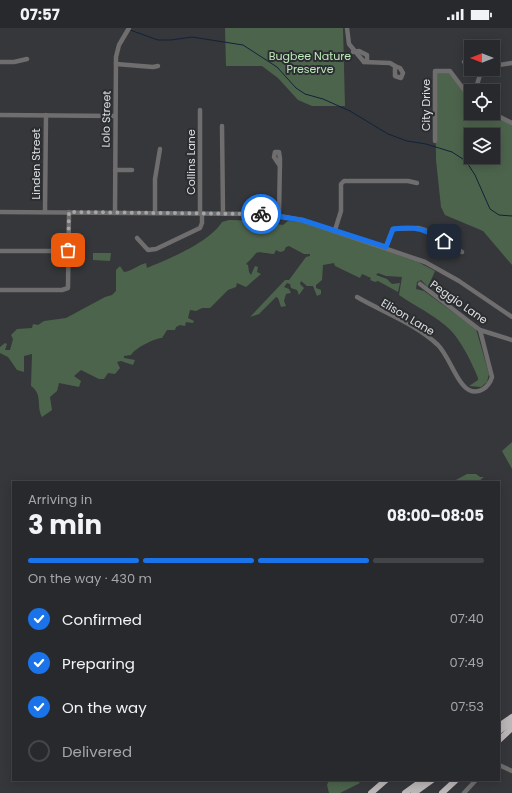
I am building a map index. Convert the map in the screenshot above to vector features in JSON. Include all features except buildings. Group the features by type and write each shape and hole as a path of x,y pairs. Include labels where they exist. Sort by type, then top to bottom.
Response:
{"highway":[{"path":"500,722 512,716"},
{"path":"500,725 512,716"},
{"path":"500,730 512,722"},
{"path":"500,739 512,728"},
{"path":"371,793 385,781"},
{"path":"405,793 422,781"},
{"path":"414,793 431,781"},
{"path":"442,793 455,781"}],"street":[{"name":"Lolo Street","path":"115,213 117,50 122,38 129,28"},
{"path":"347,28 349,44 354,52 364,62 390,63 395,66"},
{"path":"0,62 14,62 28,59"},
{"path":"500,65 512,63"},
{"path":"116,64 153,67 158,66"},
{"name":"City Drive","path":"435,141 435,71 450,71 464,90"},
{"name":"Collins Lane","path":"137,238 148,250 156,249 200,228 202,223 200,110"},
{"path":"0,115 115,116"},
{"name":"Linden Street","path":"45,212 46,115"},
{"path":"500,117 512,123"},
{"path":"222,126 223,213"},
{"path":"155,213 155,179 160,149"},
{"path":"279,216 280,166"},
{"path":"115,170 132,170"},
{"path":"335,230 341,210 341,184 344,181 408,181 417,183"},
{"path":"0,212 223,213 279,216 302,220 386,247 425,262 459,281 512,317"},
{"path":"0,290 62,290 68,288 69,212"},
{"path":"386,247 393,229 418,228 425,230 462,252"},
{"path":"0,251 68,250"},
{"name":"Peggio Lane","path":"420,284 480,330 512,340"},
{"name":"Elison Lane","path":"357,297 402,321 432,341 448,358 464,386 472,392 482,390 490,384 492,377 480,330"},
{"path":"500,765 512,771"},
{"path":"464,793 475,781"}],"green space":[{"name":"Bugbee Nature Preserve","path":"225,28 343,28 345,106 312,106 298,100 278,78 262,66 226,66"},
{"path":"435,71 450,71 464,90 464,120 500,120 500,117 512,123 512,265 483,231 445,215 441,207 436,160"},
{"path":"229,220 267,221 270,223 283,225 288,221 304,222 418,262 435,271 428,287 421,280 417,282 416,289 424,291 476,329 489,374 487,382 481,387 469,386 478,380 478,378 461,344 449,328 443,323 399,295 402,277 386,276 378,273 376,275 387,279 392,284 400,283 398,292 378,281 375,282 370,280 371,278 362,274 360,278 335,266 334,263 323,265 322,280 316,285 316,288 321,290 321,294 317,296 313,286 307,286 301,281 300,284 304,288 299,295 297,290 291,288 290,284 287,283 284,287 289,289 291,293 286,294 284,301 286,306 281,307 278,298 276,297 259,314 250,317 285,280 289,280 306,257 310,256 310,254 304,254 289,246 286,247 284,251 280,252 276,250 274,254 257,253 246,264 248,265 251,275 255,266 258,267 257,272 261,274 246,287 237,283 236,287 228,290 210,308 202,308 196,311 190,310 188,318 194,321 193,323 186,322 185,326 180,325 176,327 175,330 167,330 162,338 145,344 131,355 124,356 124,358 135,360 133,365 121,361 117,362 120,368 115,374 108,373 104,379 99,379 81,370 74,376 81,381 79,387 59,383 57,391 50,397 52,410 42,417 39,409 37,393 31,386 32,354 24,356 24,372 17,370 8,357 0,353 0,347 5,343 7,344 5,350 10,350 13,339 11,335 17,329 32,328 33,324 38,325 44,321 66,318 105,297 112,295 116,291 116,270 120,266 124,272 146,263 147,268 177,255 199,243 222,222"},
{"path":"93,253 111,253 110,261 93,260"},
{"path":"512,442 512,469 502,451"},
{"path":"467,474 476,474 480,477 484,477 479,481 454,481"},
{"path":"329,781 357,781 360,783 340,793 329,793 327,785"}],"waterway":[{"path":"130,30 158,40 192,37 243,45 277,67 296,88 305,94 323,99 350,111 388,134 407,141 426,144 452,152 466,161 475,175 490,209 499,215 512,216"}],"way so far":[{"path":"68,250 69,212 261,214"}],"route":[{"path":"261,214 302,220 386,247 391,232 393,229 397,228 422,229 444,241"}]}
